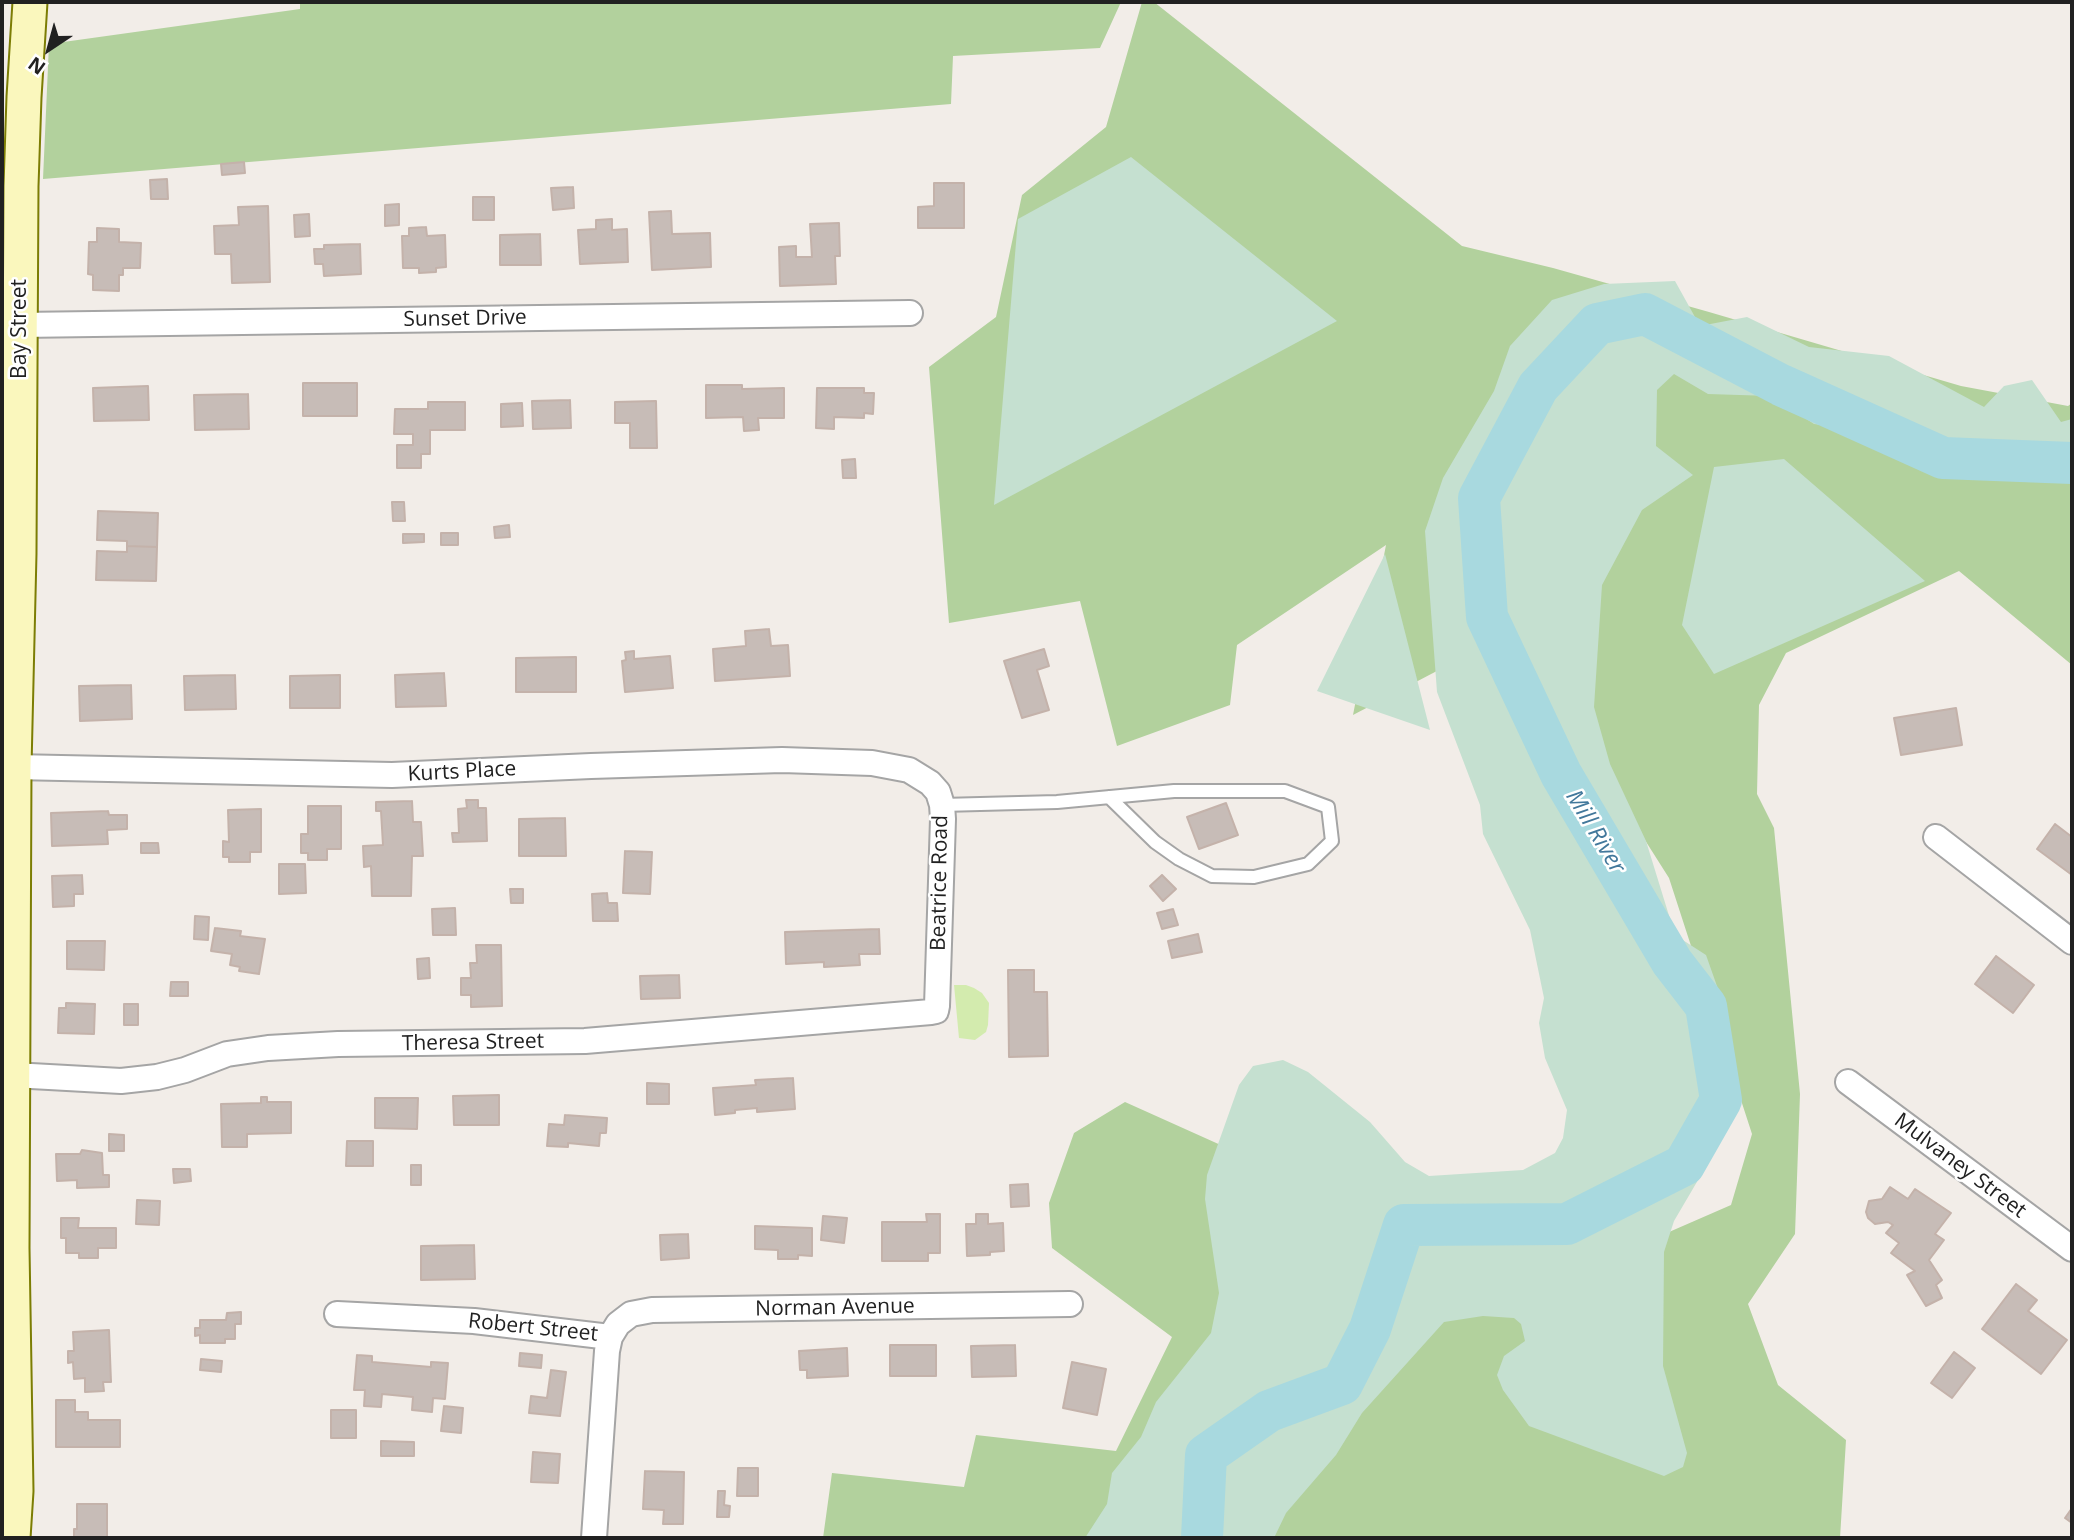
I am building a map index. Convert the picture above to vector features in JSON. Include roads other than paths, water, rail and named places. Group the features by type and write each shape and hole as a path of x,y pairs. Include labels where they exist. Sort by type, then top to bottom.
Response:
{"main road":[{"name":"Bay Street","path":"13,1538 16,1491 8,1315 13,1075 7,925 14,767 11,412 20,325 24,97 30,2"}],"street":[{"name":"Sunset Drive","path":"20,325 910,313"},
{"name":"Kurts Place","path":"14,767 392,775 782,760 872,763 909,770"},
{"name":"Beatrice Road","path":"909,770 930,783 938,792 942,805 936,1011"},
{"path":"1936,837 2072,942"},
{"name":"Theresa Street","path":"13,1075 121,1080 157,1077 227,1054 268,1048 338,1044 585,1041 936,1011"},
{"name":"Mulvaney Street","path":"1848,1082 2072,1249"},
{"name":"Norman Avenue","path":"610,1336 618,1324 631,1314 652,1310 1070,1304"},
{"name":"Robert Street","path":"337,1314 474,1321 610,1336 594,1538"}],"lane":[{"path":"942,805 1057,802 1110,797 1174,791 1286,792 1328,807 1332,841 1307,864 1254,877 1212,876 1179,859 1155,842 1110,797"}],"waterway":[{"name":"Mill River","path":"1202,1538 1206,1455 1269,1411 1342,1384 1370,1329 1404,1225 1567,1224 1684,1165 1721,1100 1706,1006 1672,962 1561,774 1487,617 1479,498 1538,387 1597,324 1645,314 1781,385 1943,458 2072,463"}]}
